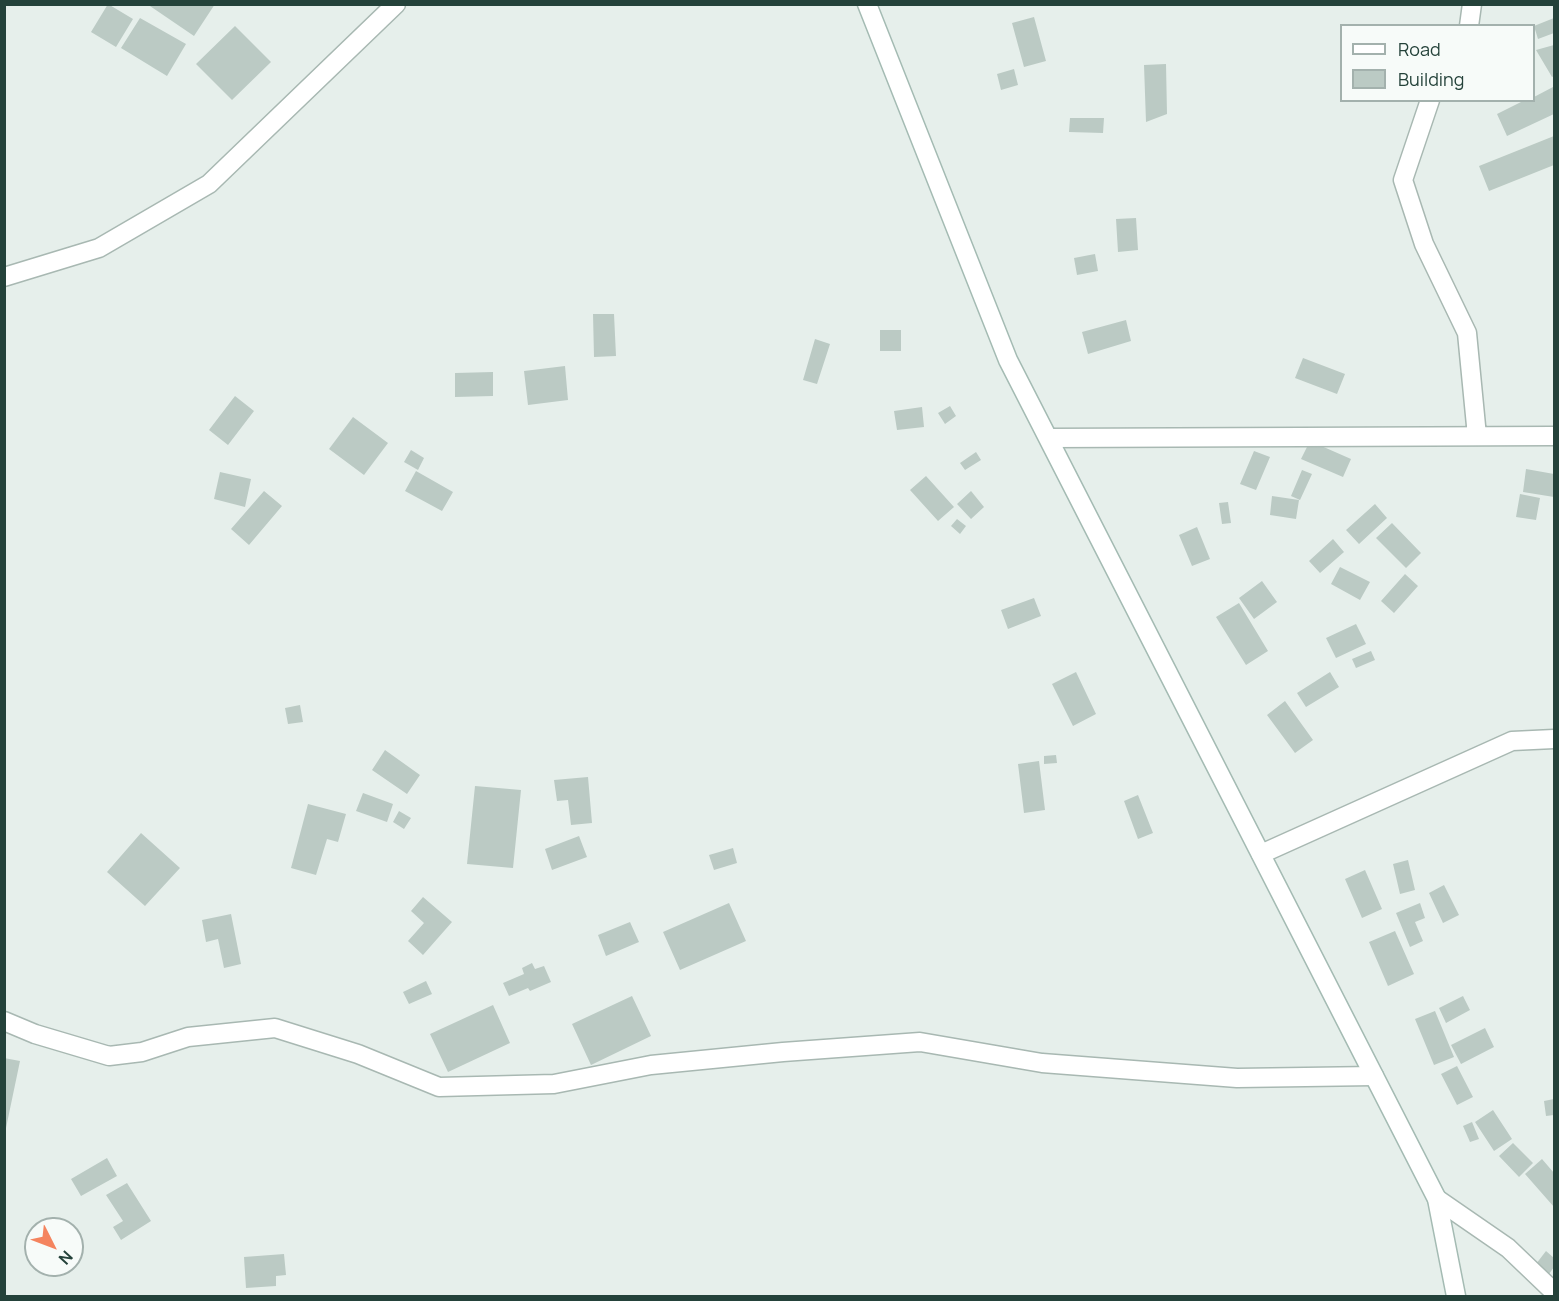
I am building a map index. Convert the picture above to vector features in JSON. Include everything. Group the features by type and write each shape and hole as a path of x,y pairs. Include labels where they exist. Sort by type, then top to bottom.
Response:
{"street":[{"path":"4,277 99,248 209,184 396,4"},
{"path":"867,4 1008,360 1437,1198 1456,1296"},
{"path":"1469,24 1472,4"},
{"path":"1429,102 1403,180 1424,244 1467,333 1477,436"},
{"path":"1049,438 1554,436"},
{"path":"1261,854 1512,741 1554,739"},
{"path":"4,1021 35,1034 109,1056 142,1052 188,1037 275,1028 358,1054 440,1087 554,1084 651,1065 920,1042 1042,1063 1237,1078 1374,1076"},
{"path":"1437,1198 1508,1248 1554,1292"}],"building":[{"path":"108,4 133,19 116,47 91,32"},
{"path":"147,4 215,4 194,36"},
{"path":"1034,17 1046,61 1024,67 1012,23"},
{"path":"140,18 186,44 167,76 121,48"},
{"path":"1554,18 1554,33 1538,39 1535,26"},
{"path":"235,26 271,62 232,100 196,64"},
{"path":"1554,45 1554,76 1552,77 1536,50"},
{"path":"1166,64 1167,114 1146,122 1144,65"},
{"path":"1014,69 1018,85 1001,90 997,74"},
{"path":"1553,87 1554,114 1507,136 1497,114 1521,102 1535,102 1535,96"},
{"path":"1070,118 1104,118 1103,133 1069,132"},
{"path":"1554,136 1554,165 1489,191 1479,166"},
{"path":"1136,218 1138,250 1118,252 1116,219"},
{"path":"1095,254 1098,271 1077,275 1074,258"},
{"path":"593,314 614,314 616,356 594,357"},
{"path":"1126,320 1131,341 1088,354 1082,332"},
{"path":"880,330 901,330 901,351 880,351"},
{"path":"815,339 830,344 817,384 803,380"},
{"path":"1303,358 1345,374 1337,394 1295,378"},
{"path":"565,366 568,400 528,405 524,371"},
{"path":"493,372 493,396 455,397 455,373"},
{"path":"235,396 254,411 228,445 209,430"},
{"path":"950,406 956,416 945,424 938,413"},
{"path":"922,407 924,427 897,430 894,411"},
{"path":"353,417 388,443 364,475 329,449"},
{"path":"1310,441 1351,459 1343,477 1301,459"},
{"path":"411,450 424,458 418,470 404,462"},
{"path":"1254,451 1270,457 1256,490 1240,484"},
{"path":"976,452 981,460 965,470 960,463"},
{"path":"1526,469 1554,474 1554,497 1523,492"},
{"path":"1302,470 1312,474 1300,500 1291,496"},
{"path":"416,471 453,492 442,511 405,491"},
{"path":"220,472 251,479 245,507 214,499"},
{"path":"926,476 954,507 938,521 910,490"},
{"path":"264,491 282,506 249,545 231,529"},
{"path":"971,491 984,507 971,519 957,504"},
{"path":"1520,494 1540,498 1536,520 1516,517"},
{"path":"1272,496 1299,500 1296,519 1270,515"},
{"path":"1228,502 1231,523 1222,524 1219,503"},
{"path":"1375,504 1387,518 1359,544 1346,530"},
{"path":"957,519 966,526 960,534 951,526"},
{"path":"1392,523 1421,553 1406,568 1376,538"},
{"path":"1197,527 1210,559 1192,566 1179,535"},
{"path":"1333,539 1344,552 1320,573 1309,561"},
{"path":"1340,567 1370,582 1360,600 1331,584"},
{"path":"1405,574 1418,586 1394,613 1381,601"},
{"path":"1262,581 1277,602 1254,619 1239,598"},
{"path":"1034,598 1041,616 1008,629 1001,610"},
{"path":"1239,603 1268,651 1246,665 1216,617"},
{"path":"1356,624 1366,644 1336,658 1326,638"},
{"path":"1371,651 1375,660 1356,668 1352,659"},
{"path":"1076,672 1096,714 1073,726 1052,684"},
{"path":"1330,672 1339,687 1306,707 1297,693"},
{"path":"1285,701 1313,740 1295,753 1267,715"},
{"path":"300,705 303,722 288,724 285,708"},
{"path":"385,750 420,775 407,794 372,770"},
{"path":"1056,755 1057,763 1044,764 1044,756"},
{"path":"1039,761 1045,810 1024,813 1018,764"},
{"path":"588,777 592,823 571,825 568,800 557,801 554,780"},
{"path":"475,786 521,790 513,868 467,864"},
{"path":"363,793 393,804 387,822 356,811"},
{"path":"1138,795 1153,833 1138,839 1124,801"},
{"path":"308,804 346,814 338,842 327,839 316,875 291,868"},
{"path":"399,811 411,818 404,829 393,822"},
{"path":"141,833 180,868 145,906 107,872"},
{"path":"579,836 587,857 552,870 545,849"},
{"path":"733,848 737,863 714,870 709,855"},
{"path":"1408,860 1415,890 1400,894 1393,864"},
{"path":"1365,870 1382,909 1362,918 1345,879"},
{"path":"1444,885 1459,915 1443,923 1429,893"},
{"path":"423,897 452,922 423,955 408,941 424,923 411,911"},
{"path":"729,903 746,941 680,970 663,932"},
{"path":"1420,903 1425,918 1415,922 1423,941 1410,947 1396,913"},
{"path":"231,914 241,964 224,968 218,939 206,942 202,920"},
{"path":"630,922 639,942 606,956 598,935"},
{"path":"1395,931 1414,974 1388,986 1369,942"},
{"path":"532,963 535,969 544,966 551,982 530,991 528,988 509,996 503,983 524,974 522,968"},
{"path":"426,981 432,994 409,1004 403,992"},
{"path":"632,996 651,1036 591,1065 572,1024"},
{"path":"1463,996 1470,1010 1446,1023 1439,1008"},
{"path":"493,1005 510,1043 448,1072 430,1034"},
{"path":"1435,1011 1454,1057 1434,1065 1415,1019"},
{"path":"1485,1028 1494,1047 1461,1064 1451,1045"},
{"path":"4,1058 20,1061 6,1128 4,1128"},
{"path":"1457,1066 1473,1097 1457,1105 1441,1074"},
{"path":"1554,1099 1554,1115 1546,1116 1544,1101"},
{"path":"1493,1110 1512,1139 1494,1151 1475,1122"},
{"path":"1472,1122 1479,1139 1470,1142 1463,1126"},
{"path":"1513,1143 1533,1163 1519,1177 1499,1156"},
{"path":"107,1158 117,1176 81,1196 71,1179"},
{"path":"1542,1159 1554,1173 1554,1207 1525,1174"},
{"path":"127,1183 151,1221 121,1240 113,1227 123,1221 106,1195"},
{"path":"1546,1251 1554,1258 1554,1267 1549,1274 1536,1264"},
{"path":"284,1254 286,1275 276,1276 276,1286 246,1288 244,1257"}]}
